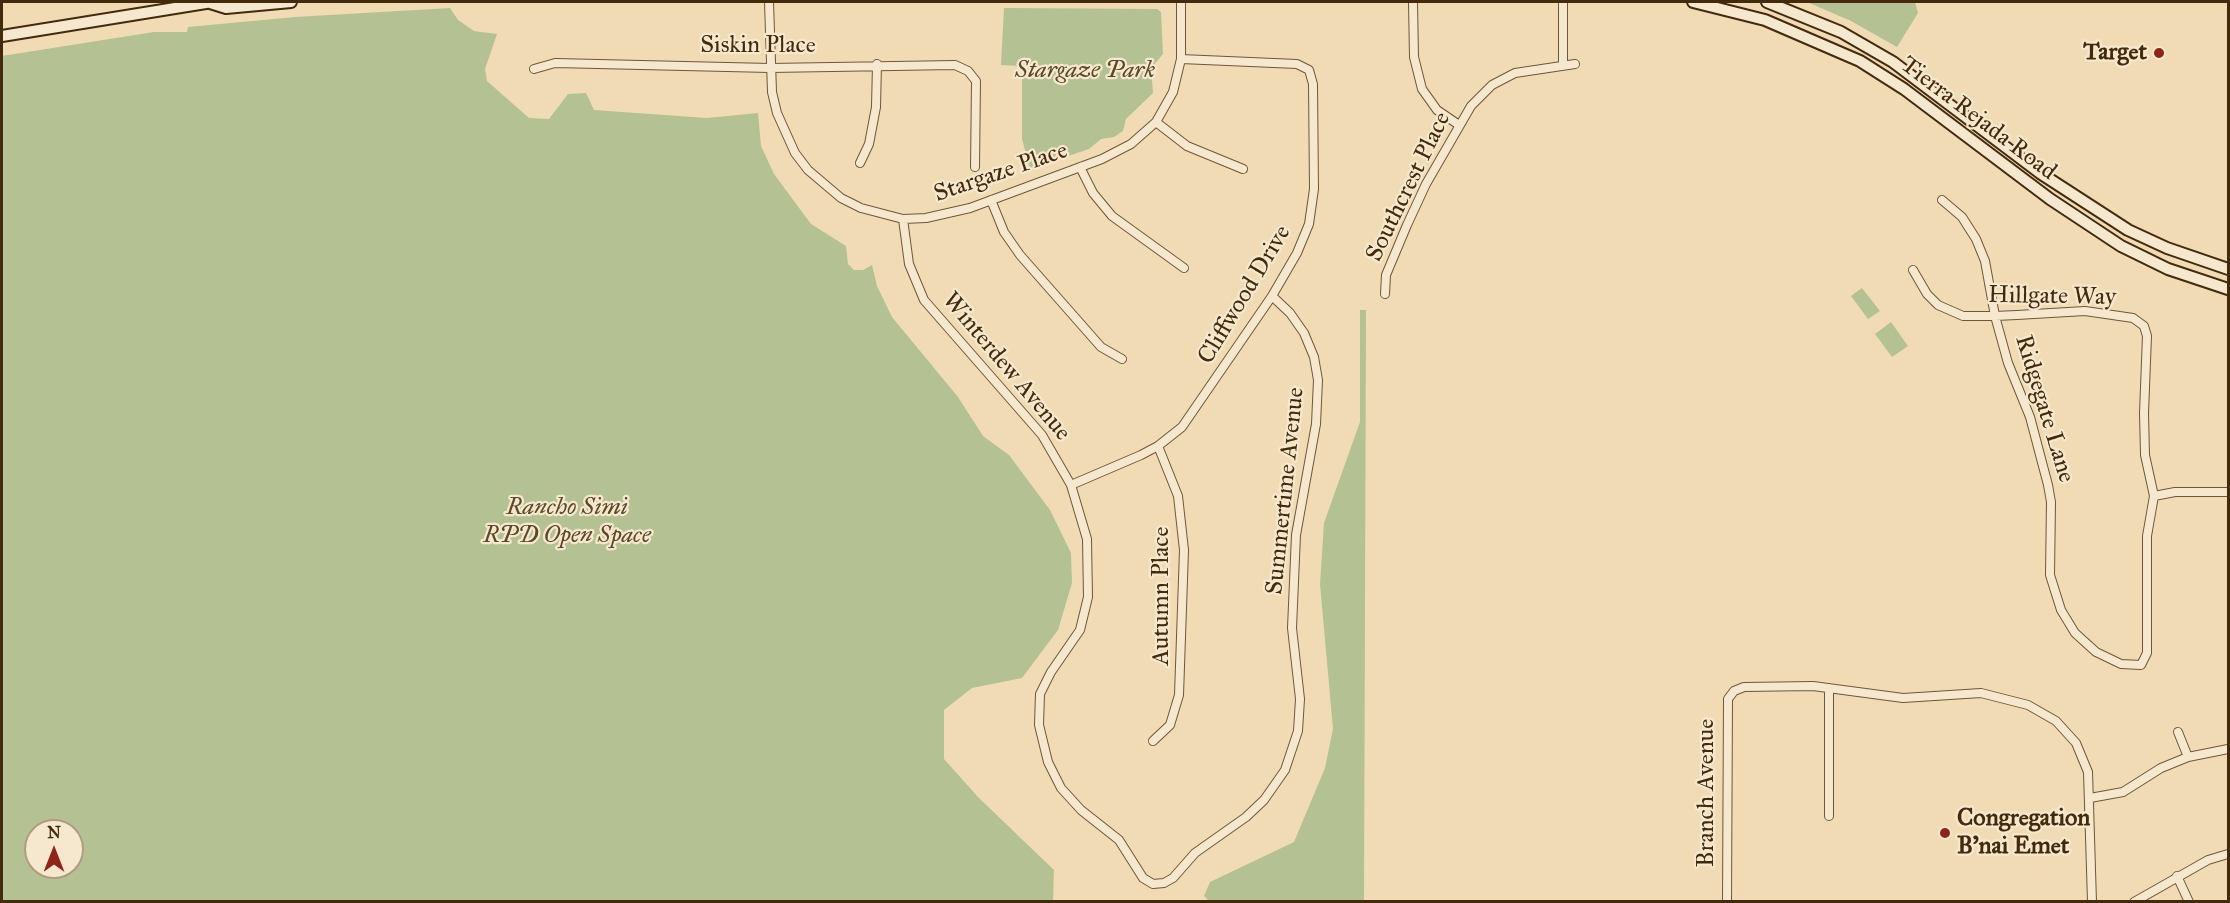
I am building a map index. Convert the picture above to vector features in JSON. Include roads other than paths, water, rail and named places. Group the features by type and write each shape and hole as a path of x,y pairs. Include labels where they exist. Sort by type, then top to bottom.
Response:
{"main road":[{"path":"2,36 211,2 226,8 291,2"},
{"name":"Tierra Rejada Road","path":"1693,2 1765,20 1860,62 1904,89 2050,199 2121,246 2168,269 2229,289"},
{"name":"Tierra Rejada Road","path":"1767,2 1840,32 1893,62 2040,173 2118,224 2167,248 2229,269"}],"street":[{"name":"Stargaze Place","path":"769,2 770,68 780,124 795,153 808,170 842,198 871,211 903,219 948,214 992,200 1117,152 1144,134 1155,122 1173,92 1181,59 1181,2"},
{"path":"1413,2 1414,57 1422,89 1437,110 1459,125"},
{"path":"1563,2 1563,64"},
{"name":"Cliffwood Drive","path":"1071,485 1158,446 1192,415 1272,296 1304,239 1312,209 1312,75 1304,65 1181,59"},
{"name":"Siskin Place","path":"534,69 555,63 770,68 877,64 955,65 968,70 976,81 975,167"},
{"path":"860,163 871,135 876,107 877,64"},
{"name":"Southcrest Place","path":"1385,294 1386,275 1407,225 1459,125 1480,94 1503,78 1529,70 1575,64"},
{"path":"1155,122 1187,146 1243,169"},
{"path":"1080,167 1093,193 1112,216 1184,268"},
{"path":"992,200 1005,232 1020,255 1101,347 1122,359"},
{"name":"Ridgegate Lane","path":"1942,200 1962,217 1976,239 1985,261 1995,315 2008,363 2030,417 2048,485 2051,511 2050,575 2061,610 2075,633 2096,652 2121,664 2133,666 2143,663 2147,653 2147,536 2154,496"},
{"name":"Winterdew Avenue","path":"903,219 909,264 924,300 1042,435 1071,485 1087,538 1088,597 1080,630 1051,672 1040,694 1038,725 1048,762 1060,788 1081,810 1119,840 1128,852"},
{"name":"Hillgate Way","path":"1913,270 1927,294 1950,312 1962,315 2085,311 2133,318 2144,326 2147,336 2145,455 2154,496"},
{"name":"Summertime Avenue","path":"1128,852 1138,872 1148,882 1164,883 1173,878 1195,853 1246,817 1264,800 1285,770 1298,732 1300,699 1292,628 1296,535 1316,424 1318,380 1314,357 1305,333 1290,312 1272,296"},
{"name":"Autumn Place","path":"1153,741 1170,725 1179,695 1184,550 1178,496 1158,446"},
{"path":"2154,496 2175,492 2229,492"},
{"path":"1829,816 1829,688 1903,698 1981,693 2028,705 2056,721 2076,743 2088,772 2092,902"},
{"name":"Branch Avenue","path":"1727,902 1726,707 1728,699 1737,689 1829,688"},
{"path":"2178,732 2188,757"},
{"path":"2090,798 2123,792 2161,768 2188,757 2229,749"},
{"path":"2134,902 2208,860 2229,854"},
{"path":"2177,876 2188,902"}],"place":[{"name":"Target","path":"2159,53"},
{"name":"Congregation B'nai Emet","path":"1945,833"}],"park label":[{"name":"Stargaze Park","path":"1085,71"},
{"name":"Rancho Simi RPD Open Space","path":"567,522"}]}
